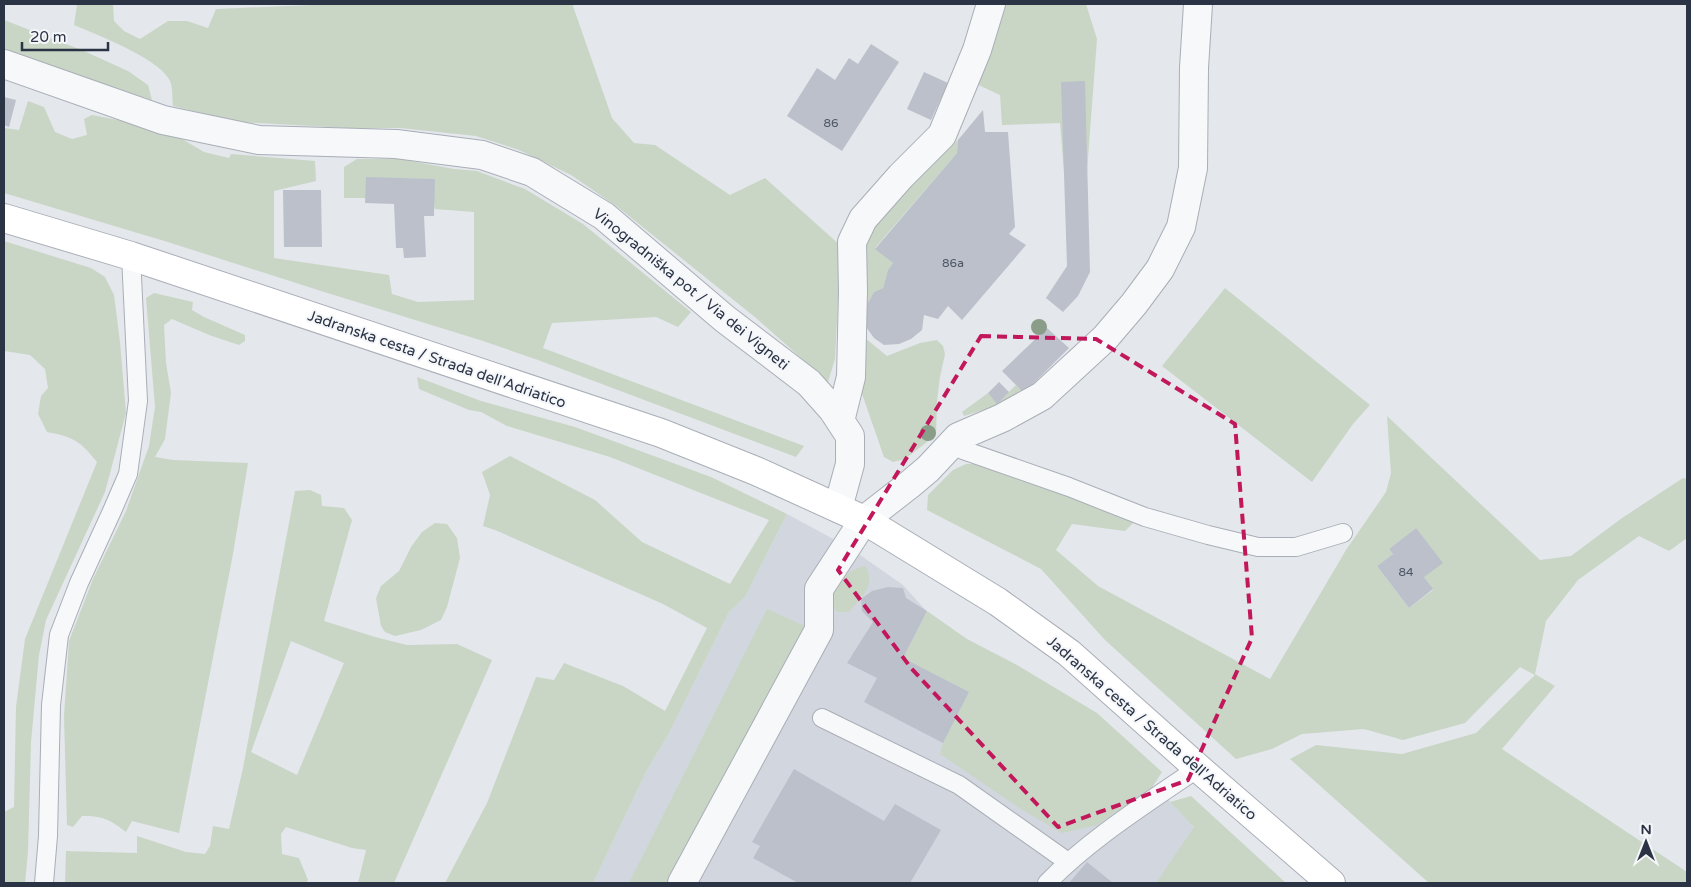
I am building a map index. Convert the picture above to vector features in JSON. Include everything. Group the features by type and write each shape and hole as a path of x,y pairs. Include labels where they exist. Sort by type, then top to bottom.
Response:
{"main road":[{"name":"Jadranska cesta / Strada dell'Adriatico","path":"4,218 131,256 661,433 756,471 864,520 998,602 1069,653 1331,883"}],"street":[{"path":"840,421 851,377 852,242 863,219 901,176 942,135 977,50 991,4"},
{"path":"682,883 819,630 819,589 864,520 915,480 958,437 1002,418 1042,396 1105,338 1160,269 1181,227 1194,168 1194,68 1198,4"},
{"name":"Vinogradniška pot / Via dei Vigneti","path":"4,64 163,120 259,140 396,144 482,155 532,172 604,216 725,319 809,383 833,410 850,436 850,464 838,508"}],"lane":[{"path":"44,883 48,836 50,705 59,635 79,583 128,474 138,401 131,256"},
{"path":"952,442 963,450 1069,487 1146,517 1208,535 1258,546 1296,547 1342,533"},
{"path":"822,718 959,785 1068,862"},
{"path":"1047,883 1068,862 1122,821 1198,768"}],"highlighted area":[{"path":"981,336 1096,339 1235,424 1252,638 1188,780 1058,827 911,668 838,570"}],"shaded area":[{"path":"787,514 850,548 903,585 990,682 1097,741 1162,793 1247,883 593,883 647,770 668,735 729,612 745,597"}],"green space":[{"path":"113,4 114,21 124,31 140,39 168,21 187,21 208,28 216,9 312,4 574,4 573,6 612,118 634,143 655,145 730,195 765,178 841,246 835,359 828,382 756,318 619,208 571,175 519,150 476,136 400,128 348,128 238,122 173,106 172,88 169,79 162,71 139,55 74,25 77,5"},
{"path":"996,4 1086,4 1097,39 1087,171 1064,172 1060,123 1002,125 1000,95 974,83"},
{"path":"4,20 84,51 128,71 148,85 152,100 4,50"},
{"path":"28,101 44,107 55,132 72,139 87,135 84,119 92,115 123,121 177,136 204,152 229,158 231,154 315,161 316,181 274,191 274,258 389,275 392,294 418,302 474,300 474,212 435,209 427,179 379,178 369,198 344,198 344,167 357,159 400,159 454,169 477,171 525,189 583,224 691,312 678,327 656,317 552,323 543,348 804,446 796,457 480,340 171,243 4,193 4,128 19,130"},
{"path":"958,140 957,153 875,248 893,263 888,270 883,288 874,292 862,313 861,241 876,216"},
{"path":"4,241 91,268 105,277 114,295 126,413 105,492 46,620 39,655 31,742 28,852 25,883 4,883 4,812 14,807 16,707 25,639 97,462 76,441 47,432 38,414 41,396 48,388 45,369 30,355 4,351"},
{"path":"1225,288 1370,405 1353,424 1312,482 1162,366"},
{"path":"154,293 193,302 192,310 245,335 245,341 239,345 209,335 172,319 164,325 166,363 171,393 165,439 155,457 173,460 248,463 233,554 179,833 132,821 126,832 106,819 89,816 82,816 73,827 67,825 64,716 69,641 93,579 126,511 149,446 155,407 146,298"},
{"path":"859,333 887,356 920,343 937,340 943,346 945,354 937,401 936,435 905,459 893,462 884,457 861,391"},
{"path":"417,377 481,401 575,427 711,477 787,514 745,597 729,612 668,735 647,770 593,883 445,883 487,803 536,677 554,680 564,663 623,686 665,711 707,628 663,604 483,526 490,495 482,472 510,456 595,500 642,542 730,584 769,520 610,457 507,426 481,412 469,410 419,389"},
{"path":"1016,385 1024,393 999,405 964,416 962,412 988,393 997,403"},
{"path":"1387,416 1540,560 1571,556 1622,518 1683,478 1687,479 1687,538 1669,551 1639,536 1578,580 1546,621 1535,674 1555,686 1502,749 1687,872 1687,883 1429,883 1290,759 1316,745 1402,754 1476,733 1535,675 1520,667 1465,723 1403,740 1364,729 1302,734 1272,749 1236,759 1105,640 1041,569 927,510 928,495 953,470 966,464 978,464 1136,520 1125,531 1072,524 1056,550 1098,586 1270,679 1346,550 1386,492 1391,473","holes":["1416,528 1424,577 1433,590 1409,608 1377,566 1393,554 1389,549"]},
{"path":"310,490 321,495 322,506 344,508 352,520 324,621 407,645 457,644 492,660 394,883 358,883 366,850 352,848 286,827 281,834 282,854 299,858 308,880 306,883 65,883 66,851 137,853 137,836 186,852 205,854 210,846 213,826 229,829 243,768 295,491","holes":["291,641 344,663 297,775 251,752"]},
{"path":"435,523 447,524 457,538 460,558 447,607 441,620 421,630 395,636 385,632 381,626 376,598 381,586 399,571 411,547 422,532"},
{"path":"865,566 869,579 866,590 849,612 837,612 832,606 833,593 839,581 847,574"},
{"path":"767,609 807,627 673,883 629,883"},
{"path":"927,611 967,639 1017,665 1097,713 1162,772 1153,786 1097,825 1062,833 1021,809 940,754 943,743 969,692 903,658"},
{"path":"1191,796 1286,883 1156,883 1194,827 1170,802"}],"building":[{"path":"871,44 899,62 842,151 787,116 817,68 835,80 849,58 858,64"},
{"path":"924,72 948,83 931,120 907,109"},
{"path":"1085,81 1090,272 1078,296 1063,312 1046,298 1067,266 1061,82"},
{"path":"4,97 16,100 9,127 4,125"},
{"path":"983,110 985,132 1008,132 1015,227 1009,234 1026,245 962,320 948,306 938,319 924,315 922,330 911,339 899,344 884,345 874,338 864,324 862,313 874,292 883,288 888,270 893,263 875,249 957,153 958,140"},
{"path":"366,177 435,179 434,216 424,216 426,257 404,258 403,248 396,248 394,204 365,203"},
{"path":"283,190 321,190 322,247 284,247"},
{"path":"1047,328 1069,348 1024,393 1002,371"},
{"path":"999,382 1009,392 997,404 988,393"},
{"path":"1416,528 1443,563 1424,577 1433,589 1409,608 1377,566 1393,554 1389,549"},
{"path":"888,587 903,588 906,598 927,611 903,658 969,692 943,743 864,702 877,678 847,663 873,622 862,611 861,599 872,591"},
{"path":"794,769 884,821 895,804 941,830 910,883 798,883 753,858 760,846 752,842"},
{"path":"1087,862 1113,883 1069,883"}]}
